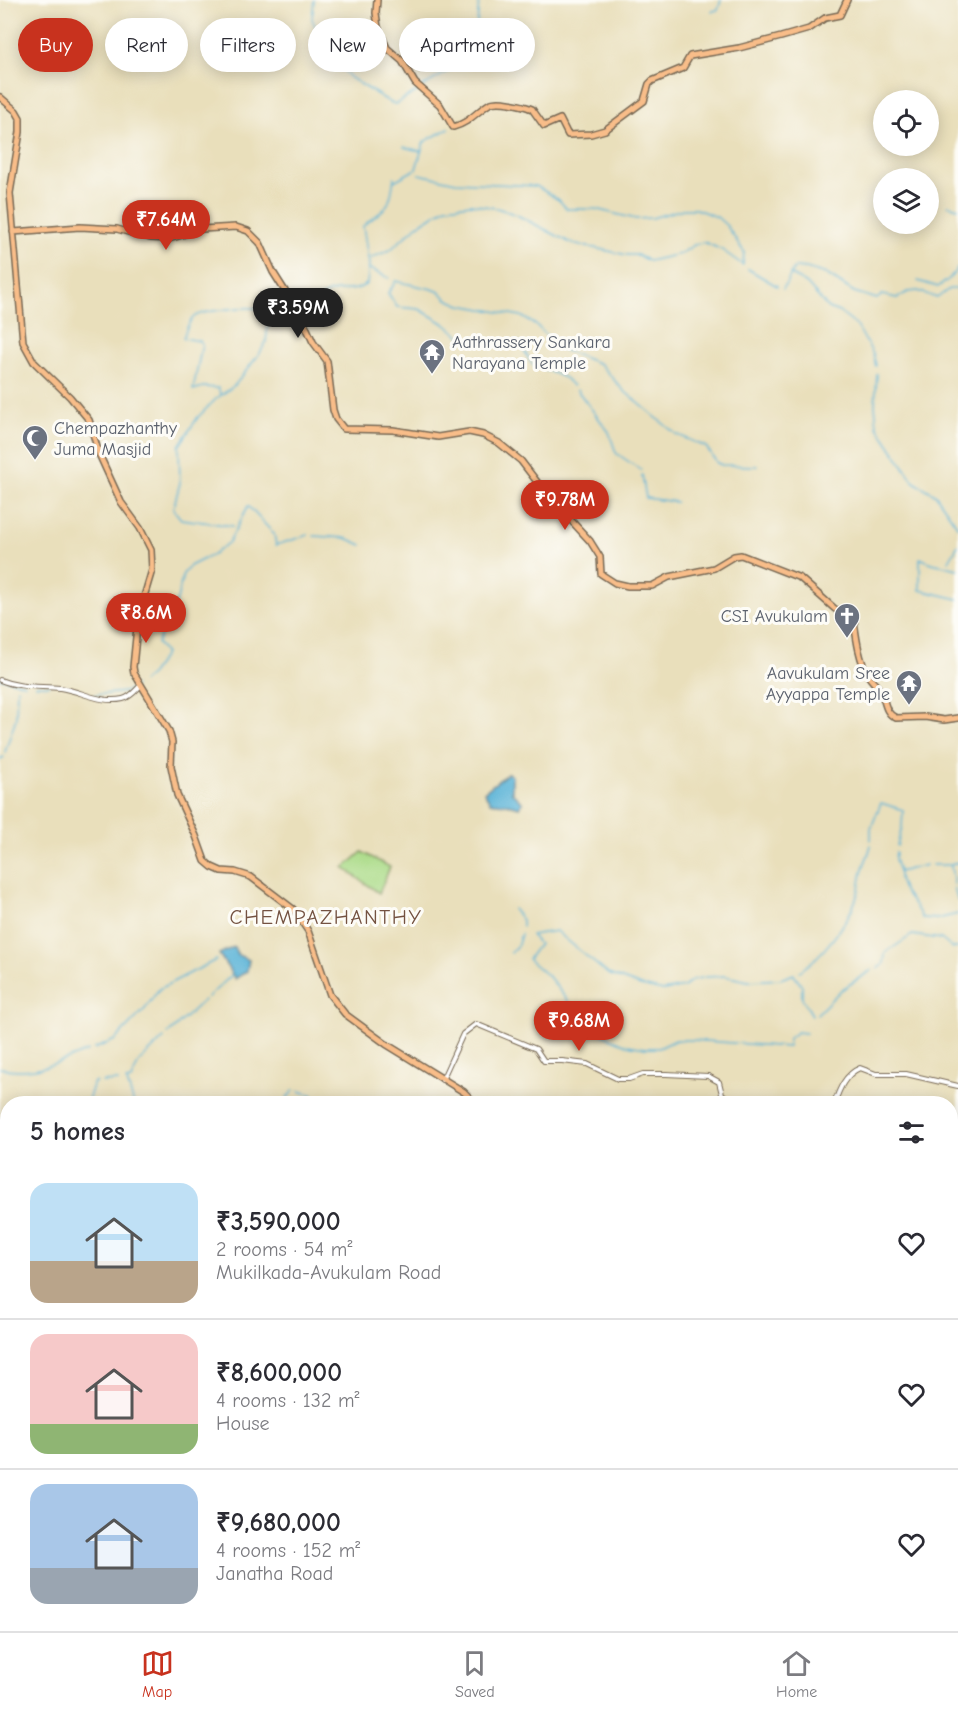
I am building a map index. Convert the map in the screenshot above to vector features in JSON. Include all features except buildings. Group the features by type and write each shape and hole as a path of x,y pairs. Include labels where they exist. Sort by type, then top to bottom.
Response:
{"main road":[{"path":"377,0 376,13 382,39 387,48 402,61 420,88 440,105 453,127 469,121 489,104 496,102 532,108 543,126 560,118 568,135 591,134 611,126 644,101 649,84 683,68 690,56 739,48 809,29 825,18 840,15 847,0"},
{"path":"0,98 16,111 20,118 20,132 10,193 19,313 24,348 34,362 89,420 99,454 121,502 140,528 151,550 152,570 138,617 133,660 134,673 169,731 172,742 171,766 177,795 205,861 221,871 251,877 293,909 308,931 330,995 336,1004 365,1030 468,1096"},
{"path":"13,232 80,227 117,229 150,238 169,239 202,229 236,227 248,231 260,243 273,272 313,342 327,361 333,410 341,428 346,430 393,430 438,437 469,432 499,442 521,461 544,491 590,541 600,557 601,574 615,583 628,586 652,586 669,577 714,568 734,556 741,555 800,578 835,609 853,614 868,676 880,690 887,711 892,717 925,717 944,720 958,718"}],"street":[{"path":"0,680 20,686 60,688 110,700 126,699 141,685"},
{"path":"442,1080 463,1034 476,1024 536,1049 544,1061 587,1064 618,1079 649,1074 708,1076 719,1082 725,1096"},
{"path":"838,1096 845,1080 860,1068 876,1074 906,1074 958,1086"}],"green space":[{"path":"362,852 390,867 379,893 344,868"}],"water":[{"path":"508,773 512,776 512,793 523,803 519,807 490,802 484,792"},
{"path":"234,947 238,955 249,960 247,971 235,979 219,954"}],"waterway":[{"path":"314,0 312,19 327,53 351,78 396,104 419,90"},
{"path":"422,87 460,64 477,25 479,0"},
{"path":"712,11 718,10 721,0"},
{"path":"394,181 416,169 424,142 449,128"},
{"path":"404,147 420,151"},
{"path":"419,174 456,182 536,186 559,200 567,209 595,209 636,219 652,218 683,209 696,209 717,217 727,226 744,252 743,264"},
{"path":"295,304 308,298 321,297 330,292 357,289 367,284 369,264 363,226 386,207 391,196 394,177"},
{"path":"371,258 390,250 418,225 446,207 471,204 497,208 517,215 571,243 637,255 649,261 680,254 704,242 722,250 743,265"},
{"path":"948,205 958,208"},
{"path":"783,289 795,267 826,274 854,292 877,299 882,295 897,298 908,292 918,291 937,298 949,289 958,289"},
{"path":"918,281 938,287 958,268"},
{"path":"370,269 389,278"},
{"path":"748,269 777,286"},
{"path":"790,274 807,284 828,308 839,312 857,326 873,354 876,366"},
{"path":"395,281 432,289 461,305 521,316 537,326 559,348 600,364 623,390 676,434 706,447 717,463 757,466"},
{"path":"395,283 388,293 397,307 419,309 445,324 464,339 480,344 520,342"},
{"path":"233,526 181,519 173,509 180,483 179,446 198,417 216,399 235,385 260,353 266,342 269,315 291,306"},
{"path":"221,395 218,388 203,387 193,390 202,345 200,341 183,338 190,321 207,312 237,308 261,309 269,315"},
{"path":"523,349 532,364 565,378 573,386"},
{"path":"877,374 875,405 877,426 914,482 935,494 958,527"},
{"path":"577,390 609,432 616,453 641,470"},
{"path":"642,475 646,498 676,502"},
{"path":"142,682 151,674 165,654 157,643 177,600 183,574 190,566 214,554 229,542 248,506 274,534 276,545 308,535"},
{"path":"314,536 346,538 362,545"},
{"path":"949,561 958,545"},
{"path":"958,569 920,558 920,590 958,599"},
{"path":"0,678 25,684"},
{"path":"36,685 49,685"},
{"path":"94,695 126,692 135,686"},
{"path":"5,752 16,718 17,688"},
{"path":"0,759 4,757"},
{"path":"871,840 871,828 881,803 903,810 902,827 897,846"},
{"path":"800,971 825,949 847,919 857,896 871,845"},
{"path":"896,852 895,859 899,872 926,865"},
{"path":"932,865 951,865 958,862"},
{"path":"951,866 954,884"},
{"path":"899,872 901,885 922,918 937,919 958,914"},
{"path":"954,888 958,901"},
{"path":"513,909 522,920 522,927"},
{"path":"794,974 780,979 748,981 725,976 706,977 692,980 684,987 663,991 608,974 556,931 531,935 539,944 528,959 550,978 577,1013 605,1036 627,1045 659,1048 676,1040 692,1040 788,1047 789,1038 797,1032 806,1033"},
{"path":"511,953 518,944 521,934"},
{"path":"878,968 884,964 885,953 912,935 941,939 952,948 958,948"},
{"path":"94,1049 115,1040 145,1009 159,989 216,960"},
{"path":"817,1014 841,990 872,970"},
{"path":"208,997 232,975"},
{"path":"794,975 802,986 802,998 812,1015"},
{"path":"168,1034 204,1000"},
{"path":"126,1081 131,1080 139,1062 164,1038"},
{"path":"0,1068 24,1070 46,1067 88,1051"},
{"path":"102,1082 118,1081"},
{"path":"90,1096 94,1082 96,1082"},
{"path":"127,1082 131,1096"},
{"path":"289,1096 294,1090"},
{"path":"299,1091 312,1096"}],"place":[{"name":"Aathrassery Sankara Narayana Temple","path":"432,375"},
{"name":"Chempazhanthy Juma Masjid","path":"35,461"},
{"name":"CSI Avukulam","path":"847,639"},
{"name":"Aavukulam Sree Ayyappa Temple","path":"909,706"}],"district":[{"name":"CHEMPAZHANTHY","path":"326,917"}]}
